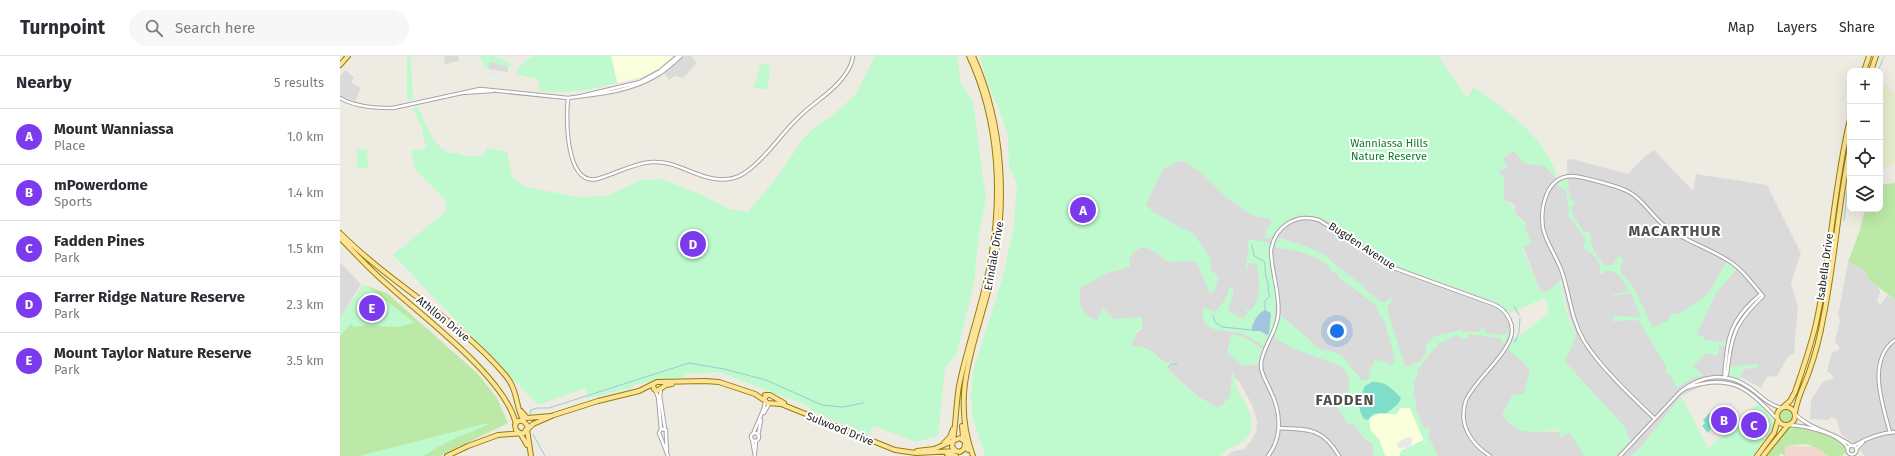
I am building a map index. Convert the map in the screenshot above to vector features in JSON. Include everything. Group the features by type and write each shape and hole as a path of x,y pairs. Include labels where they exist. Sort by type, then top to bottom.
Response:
{"main road":[{"path":"340,65 348,56"},
{"name":"Erindale Drive","path":"969,56 984,95 992,126 996,158 997,201 997,218 989,270 964,375 964,428 972,456"},
{"name":"Erindale Drive","path":"953,441 957,399 995,262 1001,205 1000,167 995,124 986,90 973,56"},
{"path":"1865,68 1869,56"},
{"path":"1872,68 1876,56"},
{"name":"Isabella Drive","path":"1782,408 1793,397 1815,329 1841,159 1847,133"},
{"path":"1841,159 1847,138"},
{"name":"Isabella Drive","path":"1795,413 1798,398 1816,351 1824,319 1840,198 1847,163"},
{"name":"Athllon Drive","path":"340,233 363,255 472,342 507,378 515,391 520,412 524,421"},
{"name":"Athllon Drive","path":"340,238 386,284 436,327 493,382 506,401 516,425"},
{"path":"498,435 524,433 533,424 553,416 605,399 654,388 658,382 661,385 661,389"},
{"name":"Sulwood Drive","path":"658,382 719,382 755,394 772,396 788,407"},
{"name":"Sulwood Drive","path":"654,388 658,391 667,385 679,382"},
{"name":"Sulwood Drive","path":"755,394 764,401 788,407 893,449 956,453"},
{"path":"764,401 766,395"},
{"path":"770,403 773,400 772,396"},
{"path":"963,396 960,408 965,442 972,456"},
{"path":"518,404 526,418 553,416"},
{"path":"1757,456 1774,433 1778,420 1777,414 1782,408 1788,407 1795,413 1794,420 1763,456"},
{"path":"448,456 468,446 498,435 516,425 519,421 553,416"},
{"path":"926,452 947,441 956,418"},
{"path":"1778,420 1782,424 1789,425"},
{"path":"524,421 528,425 527,429 531,456"},
{"path":"516,425 516,430 520,433 529,447"},
{"path":"961,456 956,453 952,447 953,441 960,438 965,442"},
{"name":"Sulwood Drive","path":"926,452 953,441"},
{"path":"956,453 962,450 965,442"}],"street":[{"path":"340,98 368,107 393,108 459,93 494,91 568,98 577,97 593,95 641,84 661,73 680,56"},
{"path":"568,98 568,140 574,165 578,172 586,178 595,179 639,164 659,162 672,164 710,178 731,179 746,173 752,168 797,118 837,85 851,66 853,56"},
{"path":"1655,419 1596,357 1585,343 1577,328 1570,308 1562,273 1546,238 1543,226 1543,208 1547,192 1552,185 1565,177 1576,176 1630,192 1668,228 1733,264 1747,276 1762,295 1732,327 1728,339 1725,378"},
{"name":"Bugden Avenue","path":"1268,456 1276,444 1279,428 1275,401 1262,375 1261,365 1262,358 1275,326 1278,311 1271,255 1273,242 1278,232 1286,224 1298,219 1311,218 1324,222 1391,267 1497,306 1507,315 1512,328 1510,338 1506,346 1471,389 1466,400 1463,417 1467,432 1476,446 1490,456"},
{"path":"1848,449 1864,441 1890,433 1878,368 1885,349 1895,340"},
{"path":"1726,369 1732,380"},
{"path":"1719,379 1726,369"},
{"path":"1620,456 1684,389 1702,383 1725,378 1732,380 1747,387 1770,404 1782,408"},
{"path":"1725,378 1751,394 1778,420"},
{"path":"1719,379 1735,384"},
{"path":"654,388 658,397 661,429 659,433 667,455"},
{"path":"661,389 660,396 666,429 668,432 666,436 667,455"},
{"path":"755,455 752,439 764,408 764,401"},
{"path":"755,455 756,441 760,424 770,403"},
{"path":"1795,413 1807,423 1837,435 1853,446 1858,456"},
{"path":"1789,425 1832,435 1844,442 1850,453 1858,456"},
{"path":"1279,428 1315,431 1326,439 1339,456"},
{"path":"661,429 666,429"},
{"path":"753,434 758,436"},
{"path":"660,436 666,436"},
{"path":"752,439 756,441"},
{"path":"1854,454 1864,441"}],"shaded area":[{"path":"444,56 458,56 459,60 445,65"},
{"path":"611,56 673,56 658,69 642,77 617,83"},
{"path":"685,56 691,56 697,63 683,78 675,76 669,80 665,73"},
{"path":"489,61 508,67 508,72 488,69"},
{"path":"345,70 354,77 351,82 361,88 355,101 340,95 340,76"},
{"path":"479,70 509,74 508,78 480,73 475,75 474,73"},
{"path":"1887,85 1895,94 1895,164 1883,167 1883,88"},
{"path":"1654,150 1693,191 1696,174 1767,185 1801,253 1791,283 1798,307 1794,349 1796,352 1787,358 1777,376 1767,377 1761,388 1740,377 1744,369 1758,366 1730,367 1728,384 1704,385 1681,396 1642,446 1631,456 1615,456 1628,436 1608,409 1564,361 1576,334 1569,315 1561,280 1552,289 1541,294 1523,246 1531,243 1524,228 1526,223 1512,211 1516,208 1512,203 1504,200 1504,179 1498,171 1507,167 1502,159 1513,151 1545,166 1556,178 1567,174 1567,160 1572,159 1628,174 1644,157"},
{"path":"1185,160 1297,214 1320,215 1500,305 1507,311 1514,326 1510,345 1530,371 1525,392 1521,395 1524,431 1571,433 1585,456 1227,456 1231,452 1244,449 1256,432 1257,421 1252,405 1239,381 1234,378 1231,397 1225,407 1218,408 1200,398 1169,371 1165,363 1157,356 1147,349 1129,345 1126,339 1143,329 1138,319 1100,326 1076,312 1078,287 1134,244 1193,235 1155,215 1145,205 1151,189 1166,164"},
{"path":"340,262 361,284 340,318"},
{"path":"1848,262 1865,270 1868,279 1878,287 1880,292 1877,302 1881,304 1887,295 1895,300 1895,456 1865,456 1851,441 1841,434 1836,419 1831,417 1829,420 1810,419 1811,400 1823,382 1834,378 1827,371 1832,352 1837,351 1840,348 1835,342 1840,321 1838,315"},
{"path":"1265,310 1271,313 1269,333 1267,335 1260,331 1252,331 1256,319"},
{"path":"1372,382 1385,384 1401,398 1398,404 1387,413 1374,414 1368,420 1364,419 1360,410 1359,402 1365,386"},
{"path":"1723,400 1736,403 1734,403 1733,407 1723,405 1715,412 1717,414 1714,417 1710,412"},
{"path":"1400,408 1410,408 1424,440 1401,451 1400,456 1385,456 1379,440 1370,430 1369,418 1378,414 1396,414"},
{"path":"1710,413 1716,420 1708,433 1702,426 1705,423 1703,420"},
{"path":"1409,437 1413,440 1410,447 1405,450 1405,447 1398,449 1397,443"},
{"path":"1785,446 1819,447 1827,456 1785,456"}],"green space":[{"path":"407,56 411,56 413,100 408,101 407,96"},
{"path":"478,56 494,56 512,64 508,67 489,61 488,69 484,68 482,60"},
{"path":"535,56 611,56 617,83 578,91 539,91 539,80 516,74 523,62"},
{"path":"875,56 957,56 961,84 973,101 986,199 979,232 974,283 956,355 945,368 938,436 915,442 873,426 869,435 810,410 809,406 719,372 686,374 685,377 633,385 632,388 588,398 586,388 538,405 393,255 446,211 446,201 415,169 411,151 427,148 422,127 412,108 418,107 428,130 438,145 444,150 452,153 460,153 463,156 484,156 487,148 507,152 512,177 525,187 579,197 606,196 642,180 662,179 697,193 729,209 748,212 778,176 803,139 815,127 832,116 856,94"},
{"name":"Wanniassa Hills Nature Reserve","path":"980,56 1438,56 1467,98 1474,87 1512,115 1544,149 1551,162 1557,176 1555,177 1545,166 1525,164 1513,151 1503,158 1507,168 1498,171 1504,179 1504,200 1513,207 1517,217 1526,223 1525,228 1531,243 1524,246 1523,250 1540,291 1544,292 1551,289 1560,281 1567,314 1576,336 1565,362 1625,427 1630,441 1615,456 1584,456 1570,433 1567,433 1561,438 1558,429 1527,432 1514,427 1502,414 1512,396 1524,393 1530,371 1523,362 1508,349 1513,338 1516,338 1549,313 1545,298 1510,313 1496,302 1396,266 1326,220 1317,217 1295,217 1282,224 1271,238 1265,238 1267,228 1272,223 1270,219 1251,215 1227,198 1200,172 1182,160 1163,169 1146,204 1152,211 1179,227 1193,233 1211,259 1212,271 1219,276 1215,289 1210,294 1196,261 1168,262 1156,252 1143,248 1138,249 1131,255 1130,267 1107,273 1080,288 1080,303 1087,315 1097,320 1103,308 1114,319 1142,317 1142,329 1135,332 1136,336 1131,345 1143,347 1153,352 1164,362 1177,363 1171,364 1169,372 1199,397 1218,408 1230,397 1232,373 1234,374 1237,389 1246,404 1251,420 1251,428 1248,436 1245,440 1226,450 1220,456 985,456 973,418 971,398 973,371 1003,277 1014,224 1017,183 1009,167 1008,136 1001,114 986,79"},
{"path":"761,64 770,65 768,89 753,88"},
{"path":"357,149 367,149 368,168 357,168"},
{"path":"1567,177 1570,198 1573,201 1577,201 1571,208 1573,216 1584,232 1589,232 1591,234 1591,242 1594,251 1605,265 1613,265 1619,254 1624,261 1621,263 1620,272 1632,285 1653,327 1669,320 1671,314 1679,314 1702,299 1709,292 1727,261 1736,267 1736,270 1716,293 1697,334 1699,336 1703,336 1705,340 1727,342 1726,345 1719,346 1718,356 1706,353 1693,366 1703,375 1693,378 1677,388 1670,375 1666,374 1666,366 1638,320 1612,322 1614,316 1639,317 1640,315 1631,293 1611,296 1628,291 1621,278 1615,272 1607,271 1599,275 1600,267 1597,259 1584,248 1586,239 1568,215 1569,210 1566,191 1555,183"},
{"path":"1895,183 1895,300 1868,279 1865,270 1848,262 1860,230 1864,212 1883,212 1883,185"},
{"path":"1277,237 1310,248 1325,255 1339,268 1364,286 1364,289 1381,302 1385,302 1391,298 1393,300 1388,305 1387,309 1405,367 1420,362 1427,352 1425,345 1432,338 1441,334 1459,330 1463,332 1479,332 1482,328 1485,329 1485,333 1503,335 1506,334 1508,327 1507,338 1502,347 1503,343 1500,338 1469,334 1467,338 1462,339 1457,335 1438,344 1438,346 1433,349 1417,371 1418,375 1414,380 1414,396 1416,399 1415,406 1424,428 1428,428 1430,432 1428,436 1438,456 1400,456 1401,451 1424,440 1410,408 1400,408 1396,414 1378,414 1369,418 1370,430 1379,440 1385,456 1373,456 1373,444 1364,438 1353,423 1348,424 1339,410 1328,401 1328,399 1338,406 1342,405 1347,394 1349,384 1348,375 1341,366 1295,349 1274,338 1279,314 1310,340 1316,348 1334,352 1344,357 1355,373 1358,374 1359,378 1364,381 1369,379 1370,370 1375,360 1384,361 1390,365 1395,359 1383,317 1379,315 1376,305 1338,277 1337,273 1333,272 1322,261 1315,257 1274,247"},
{"path":"1249,239 1266,242 1271,245 1270,257 1275,295 1275,311 1273,328 1267,346 1262,345 1237,332 1209,327 1205,323 1203,316 1204,307 1214,312 1220,307 1226,298 1229,286 1234,290 1228,311 1243,319 1248,313 1244,307 1250,311 1254,306 1259,289 1257,264 1248,263 1247,270 1245,270"},
{"path":"364,284 414,322 399,327 370,325 355,327 351,324 340,336 340,319"},
{"path":"363,285 387,293 477,373 497,398 508,423 440,456 340,456 340,319"},
{"path":"1233,334 1246,338 1262,349 1258,364 1243,366 1227,352 1231,336"},
{"path":"1756,364 1759,367 1744,369 1739,380 1729,375 1730,367"},
{"path":"1681,396 1708,448 1759,403 1774,422 1753,456 1631,456 1642,446"},
{"path":"1786,408 1793,413 1794,416 1789,423 1786,424 1779,419 1778,416 1783,409"},
{"path":"488,423 489,424 447,442 423,456 359,456"},
{"path":"1794,426 1824,434 1836,439 1845,445 1846,452 1842,456 1828,456 1819,449 1806,444 1785,446 1785,456 1780,453 1779,456 1766,456 1786,429"}],"waterway":[{"path":"1879,68 1883,59"},
{"path":"1844,221 1849,176"},
{"path":"1252,245 1254,256 1265,262 1270,296 1265,301 1265,310"},
{"path":"1514,306 1519,315"},
{"path":"1213,316 1215,322 1222,327 1252,330"},
{"path":"1515,342 1519,332 1520,318"},
{"path":"530,414 531,410 537,408 549,408 689,363 724,369 766,380 822,405 843,407 863,403"},
{"path":"1168,368 1171,364 1177,364"},
{"path":"533,434 545,456"}],"place":[{"name":"Mount Wanniassa","path":"1083,210"},
{"name":"Farrer Ridge Nature Reserve","path":"693,244"},
{"name":"Mount Taylor Nature Reserve","path":"372,308"},
{"name":"mPowerdome","path":"1724,420"},
{"name":"Fadden Pines","path":"1754,425"}],"district":[{"name":"MACARTHUR","path":"1675,231"},
{"name":"FADDEN","path":"1345,400"}]}
